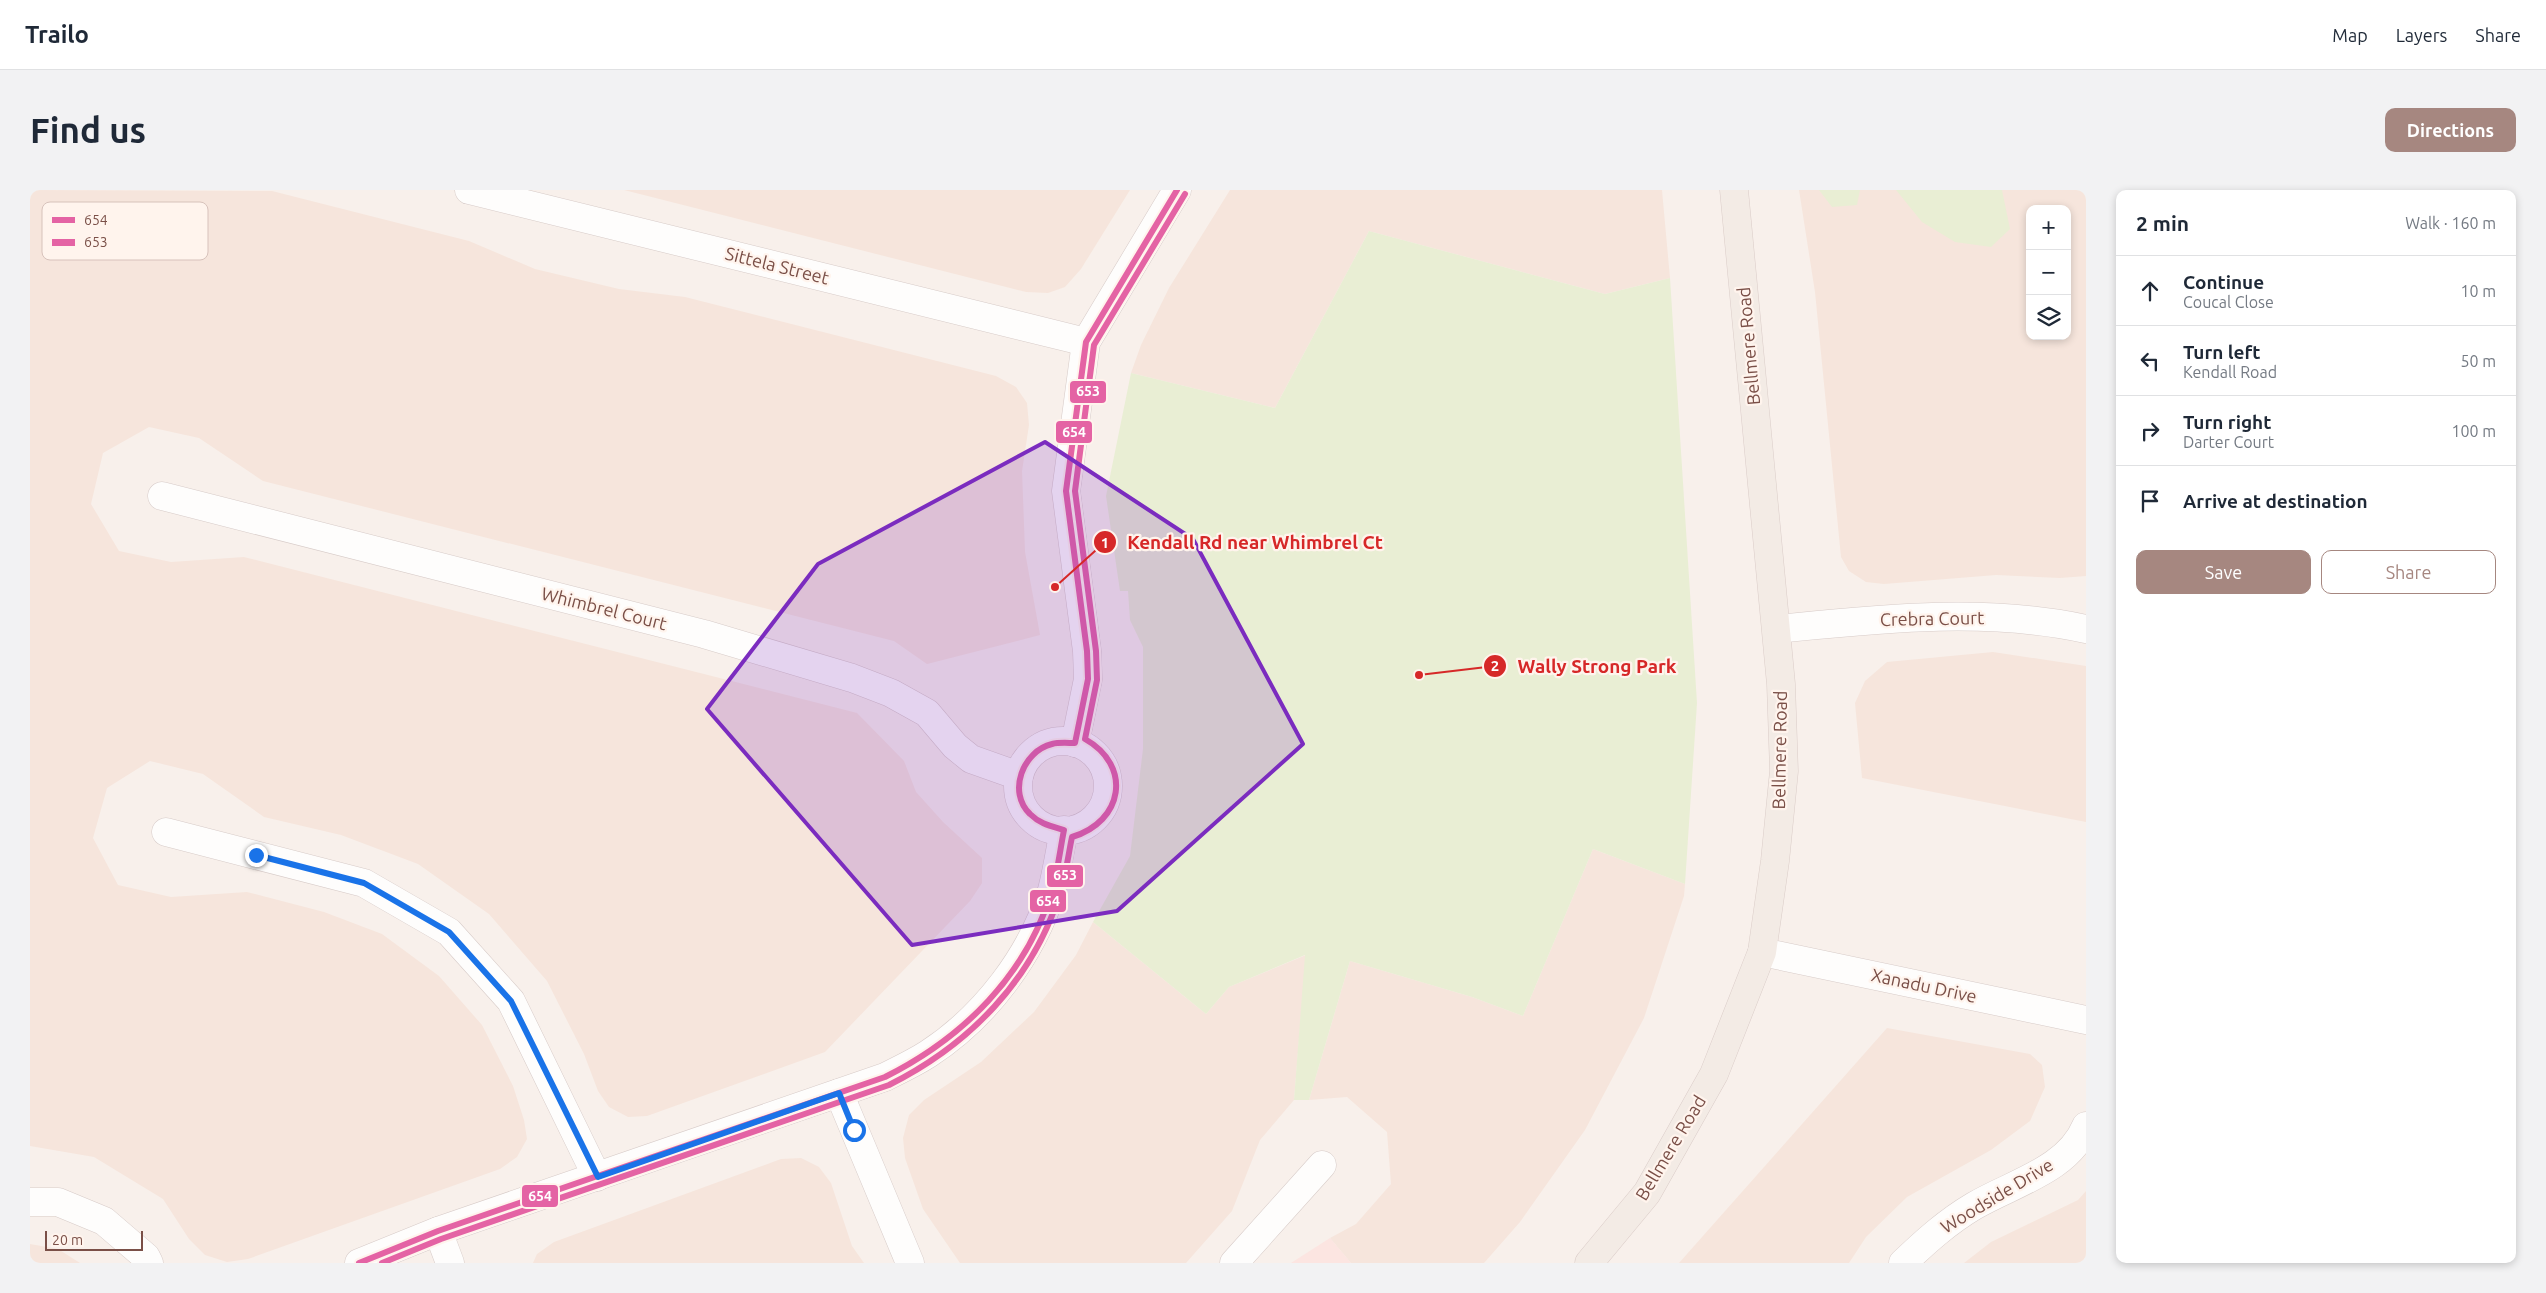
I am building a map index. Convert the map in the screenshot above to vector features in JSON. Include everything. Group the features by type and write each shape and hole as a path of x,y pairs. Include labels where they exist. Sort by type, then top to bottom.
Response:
{"main road":[{"name":"Bellmere Road","path":"1589,1263 1647,1193 1709,1083 1762,952 1775,861 1784,770 1781,684 1734,190"}],"street":[{"name":"Sittela Street","path":"469,190 1086,342"},
{"path":"1075,743 1088,679 1087,652 1066,491 1086,342 1177,190"},
{"name":"Whimbrel Court","path":"162,496 704,634 852,678 891,693 927,713 955,746 972,759 1019,776"},
{"name":"Crebra Court","path":"1777,629 1868,620 1977,616 2065,624 2086,629"},
{"path":"1057,742 1075,743 1087,747 1104,766 1108,791 1105,804 1098,814 1077,828 1052,829 1042,825 1025,809 1018,788 1019,776 1023,764 1040,747 1057,742"},
{"path":"359,1263 438,1231 885,1077 929,1053 954,1034 993,997 1023,955 1052,890 1064,830"},
{"path":"166,832 364,883 449,932 511,1001 598,1177"},
{"name":"Xanadu Drive","path":"1762,952 2086,1020"},
{"path":"839,1093 910,1263"},
{"name":"Woodside Drive","path":"1903,1263 1936,1232 1974,1206 2056,1163 2080,1139 2086,1126"},
{"path":"1234,1263 1322,1165"},
{"path":"30,1202 58,1202 104,1221 146,1257 149,1263"},
{"path":"438,1231 450,1263"}],"highlighted area":[{"path":"1045,442 1193,539 1303,744 1117,911 912,945 707,709 818,564"}],"shaded area":[{"path":"30,190 272,191 469,241 535,269 619,289 685,297 996,376 1016,387 1027,403 1029,425 1022,471 1025,552 1040,635 927,664 894,641 263,481 199,438 149,427 103,453 91,504 119,551 171,562 244,557 857,713 904,761 916,792 943,822 982,858 982,883 970,901 825,1052 647,1116 628,1117 609,1107 598,1091 584,1054 547,981 489,914 418,864 341,835 264,817 203,774 150,761 107,788 93,838 118,885 171,897 247,892 324,912 382,934 439,976 482,1025 513,1086 524,1120 527,1139 517,1157 500,1169 248,1259 227,1262 205,1255 189,1239 163,1199 94,1157 30,1146"},
{"path":"624,190 1130,190 1081,269 1065,287 1048,293 1026,292"},
{"path":"1230,190 1662,190 1670,278 1605,294 1369,231 1275,408 1131,373 1141,345 1169,288"},
{"path":"1799,190 2086,190 2086,576 2060,578 1996,575 1884,584 1866,582 1849,571 1841,557 1815,292"},
{"path":"1993,652 2086,666 2086,822 1862,778 1855,703 1865,681 1887,662"},
{"path":"1593,849 1685,884 1684,896 1644,1018 1585,1130 1520,1222 1484,1263 1351,1263 1330,1238 1356,1224 1391,1184 1387,1132 1347,1097 1309,1100 1350,961 1472,997 1523,1016"},
{"path":"1093,922 1206,1014 1229,987 1306,955 1294,1100 1260,1140 1232,1211 1186,1263 960,1263 923,1209 905,1158 903,1138 909,1115 924,1100 981,1062 1034,1012 1076,955"},
{"path":"1887,1028 2030,1054 2042,1065 2045,1087 2030,1121 1991,1150 1907,1197 1866,1237 1849,1263 1679,1263"},
{"path":"801,1158 819,1167 831,1183 852,1246 864,1263 533,1263 537,1254 554,1242 781,1159"},
{"path":"2086,1191 2086,1263 1964,1263 1991,1242 2078,1200"},
{"path":"1330,1238 1351,1263 1291,1263"},
{"path":"30,1244 58,1249 80,1263 30,1263"}],"green space":[{"path":"1819,190 1860,190 1857,205 1832,207"},
{"path":"1896,190 2002,190 2010,229 1991,247 1955,242 1922,222"},
{"path":"1369,231 1605,294 1670,278 1697,703 1685,884 1593,849 1523,1016 1472,997 1350,961 1309,1100 1294,1100 1305,955 1229,987 1206,1014 1093,922 1130,856 1143,749 1143,647 1130,620 1128,591 1120,591 1106,496 1131,373 1275,408"}],"transit line":[{"name":"654","path":"359,1263 438,1231 885,1077 914,1061 966,1023 1009,976 1026,950 1041,921 1052,890 1064,830 1046,824 1030,814 1023,805 1019,784 1026,763 1042,748 1055,743 1075,743 1088,679 1087,651 1066,491 1086,342 1177,190"},
{"name":"653","path":"382,1263 441,1239 889,1085 918,1069 971,1030 994,1007 1015,981 1033,954 1048,925 1062,886 1072,837 1089,830 1102,819 1111,807 1116,792 1115,778 1110,764 1100,750 1085,739 1097,680 1096,651 1075,491 1094,345 1185,194"}],"place":[{"name":"Kendall Rd near Whimbrel Ct","path":"1055,587"},
{"name":"Wally Strong Park","path":"1419,675"}],"route":[{"path":"256,855 364,883 449,932 511,1001 598,1177 839,1093 854,1130"}]}
